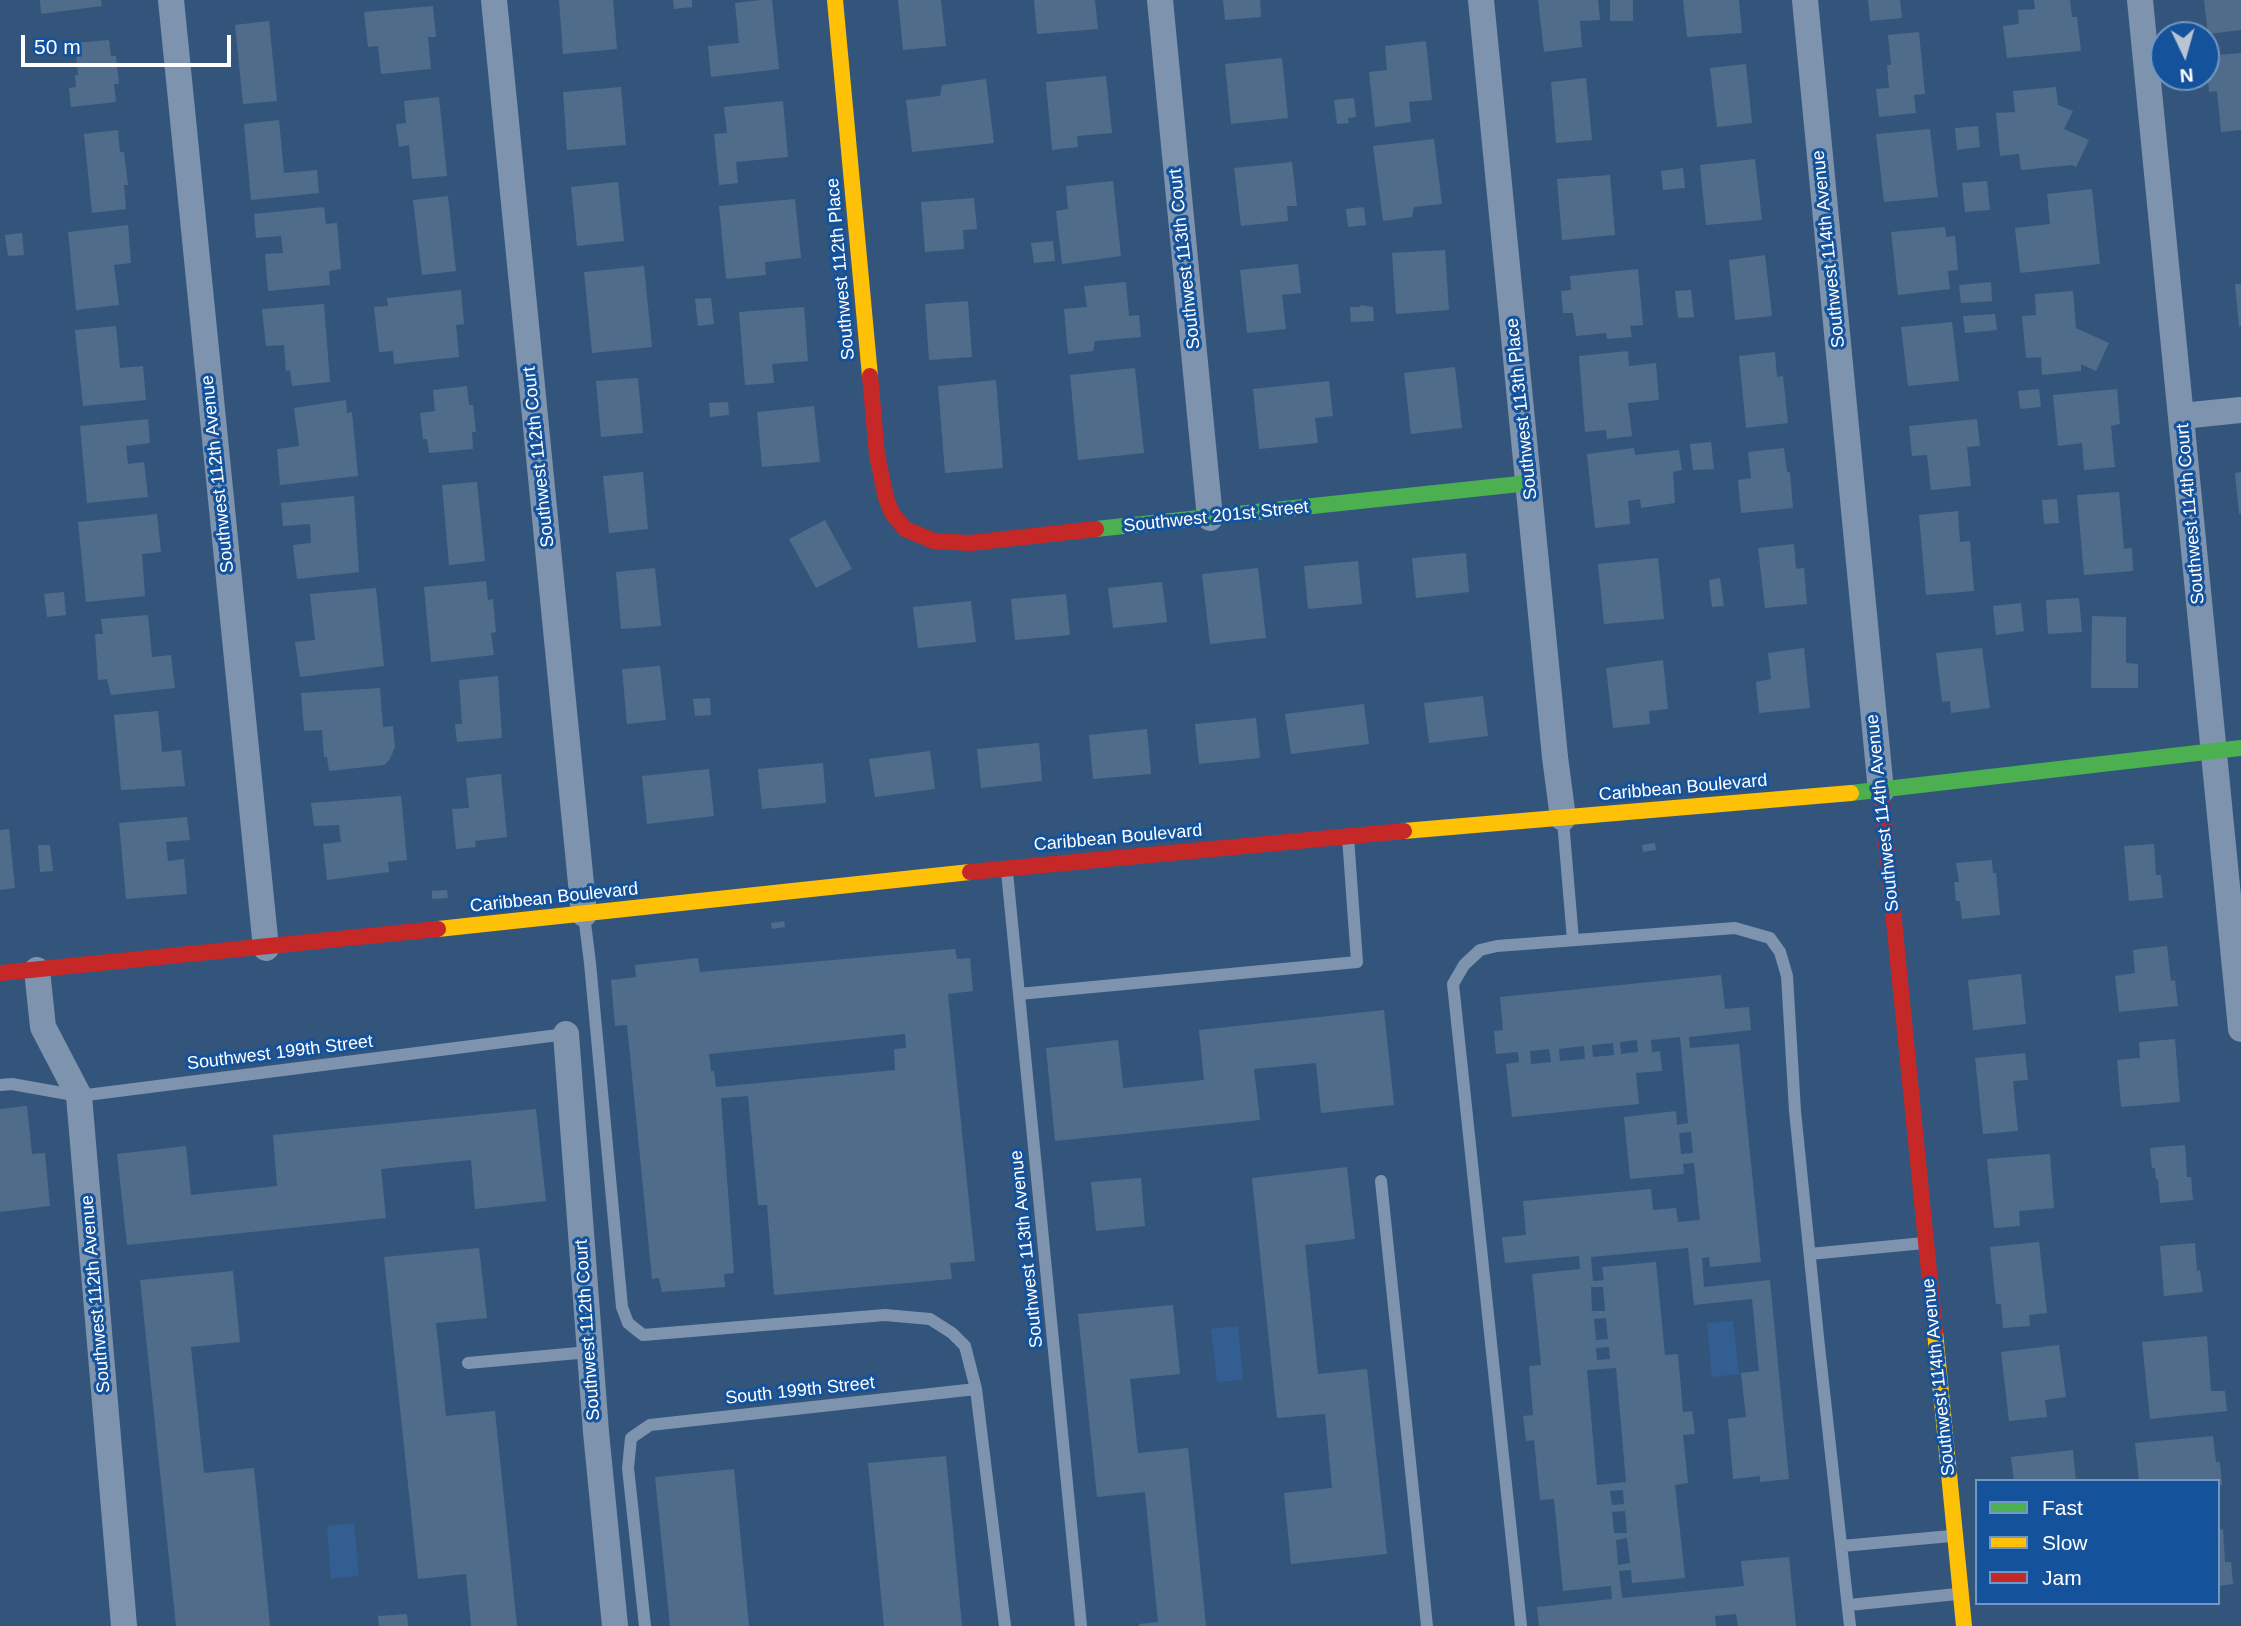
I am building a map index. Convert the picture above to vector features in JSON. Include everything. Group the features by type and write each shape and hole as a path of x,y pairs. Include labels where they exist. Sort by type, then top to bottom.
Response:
{"street":[{"name":"Southwest 112th Avenue","path":"171,0 265,948"},
{"name":"Southwest 112th Court","path":"494,0 584,914"},
{"name":"Southwest 112th Place","path":"835,0 877,456 886,498 892,513 905,528"},
{"name":"Southwest 113th Court","path":"1160,0 1210,518"},
{"name":"Southwest 113th Place","path":"1481,0 1563,818"},
{"name":"Southwest 114th Avenue","path":"1805,0 1964,1626"},
{"name":"Southwest 114th Court","path":"2140,0 2241,1029"},
{"path":"2182,416 2241,410"},
{"name":"Southwest 201st Street","path":"905,528 934,541 970,543 1529,483"},
{"name":"Caribbean Boulevard","path":"0,973 265,948 1007,868 1881,791 2241,748"},
{"name":"Southwest 112th Avenue","path":"37,970 43,1027 79,1096 124,1626"},
{"name":"Southwest 112th Court","path":"566,1034 589,1352 615,1626"}],"lane":[{"path":"1563,818 1573,940"},
{"path":"1019,994 1357,962 1348,836"},
{"name":"Southwest 113th Avenue","path":"1007,868 1081,1626"},
{"path":"584,914 622,1307 628,1323 643,1335 886,1315 930,1319 952,1333 965,1346 976,1389 1005,1626"},
{"path":"1521,1626 1453,984 1464,965 1480,950 1497,946 1735,928 1770,938 1780,952 1787,976 1795,1111 1850,1626"},
{"name":"Southwest 199th Street","path":"0,1085 12,1084 79,1096 566,1034"},
{"path":"1381,1181 1427,1626"},
{"path":"1810,1254 1926,1243"},
{"path":"468,1363 589,1352"},
{"name":"South 199th Street","path":"645,1626 628,1468 631,1438 650,1425 976,1389"},
{"path":"1842,1546 1955,1536"},
{"path":"1849,1605 1961,1594"}],"water":[{"path":"1733,1321 1739,1374 1712,1377 1707,1323"},
{"path":"1238,1326 1243,1380 1217,1382 1211,1329"},
{"path":"354,1523 359,1575 331,1579 327,1526"}],"building":[{"path":"40,0 101,0 102,6 41,14"},
{"path":"559,0 613,0 617,49 563,54"},
{"path":"673,0 692,0 692,7 674,9"},
{"path":"772,0 779,69 711,77 708,46 739,43 735,3"},
{"path":"898,0 941,0 946,46 903,50"},
{"path":"1034,0 1095,0 1098,29 1037,34"},
{"path":"1223,0 1260,0 1261,17 1225,20"},
{"path":"1538,0 1598,0 1600,20 1580,21 1582,47 1544,52"},
{"path":"1610,0 1633,0 1633,21 1610,21"},
{"path":"1683,0 1739,0 1742,33 1687,37"},
{"path":"1868,0 1900,0 1902,18 1870,21"},
{"path":"2034,0 2070,0 2072,17 2077,17 2081,51 2007,58 2003,26 2019,24 2018,10 2035,9"},
{"path":"2204,0 2241,0 2241,30 2220,33 2220,21 2206,21"},
{"path":"433,6 436,37 428,37 431,69 381,74 378,46 368,47 364,12"},
{"path":"269,21 277,101 243,104 235,25"},
{"path":"1919,32 1925,94 1914,95 1916,113 1879,117 1876,89 1889,88 1887,65 1891,65 1888,35"},
{"path":"109,40 111,56 116,56 119,84 114,84 116,102 71,107 69,88 76,87 75,75 78,75 75,43"},
{"path":"1426,41 1432,100 1409,102 1411,122 1375,127 1369,72 1387,70 1385,46"},
{"path":"2241,53 2241,130 2221,132 2217,91 2220,91 2220,55"},
{"path":"1282,58 1288,118 1231,124 1225,64"},
{"path":"1746,64 1752,123 1717,127 1710,68"},
{"path":"1106,76 1112,133 1077,136 1078,147 1052,150 1046,82"},
{"path":"1586,78 1592,140 1556,143 1551,82"},
{"path":"986,79 994,143 912,152 906,100 940,96 942,85"},
{"path":"621,87 626,145 567,150 563,92"},
{"path":"2056,87 2058,105 2073,111 2064,129 2089,140 2076,167 2072,165 2021,170 2019,154 2000,156 1996,113 2015,112 2013,91"},
{"path":"439,97 447,176 412,179 409,145 399,147 396,124 406,123 404,101"},
{"path":"1354,98 1356,117 1348,118 1349,123 1337,124 1334,100"},
{"path":"783,101 788,157 736,162 738,183 719,185 714,134 727,133 724,107"},
{"path":"279,120 284,173 317,170 319,193 251,200 244,124"},
{"path":"1978,126 1980,147 1957,150 1955,128"},
{"path":"1930,129 1938,197 1884,202 1876,134"},
{"path":"118,130 128,185 124,185 126,209 92,213 84,134"},
{"path":"1434,139 1442,204 1414,207 1412,217 1383,221 1373,146"},
{"path":"1755,159 1762,220 1706,225 1700,165"},
{"path":"1292,162 1297,206 1287,206 1288,221 1241,226 1234,168"},
{"path":"1683,168 1685,188 1663,190 1661,171"},
{"path":"1610,175 1615,235 1562,240 1557,179"},
{"path":"1113,181 1121,256 1062,264 1056,211 1068,209 1066,186"},
{"path":"1987,181 1990,210 1965,212 1962,183"},
{"path":"618,182 624,241 577,246 571,187"},
{"path":"2092,189 2100,264 2020,273 2015,228 2050,224 2047,194"},
{"path":"448,196 456,271 422,275 413,200"},
{"path":"974,198 977,229 963,230 964,249 925,252 921,202"},
{"path":"795,199 801,258 765,262 766,275 726,279 719,206"},
{"path":"324,207 326,224 337,223 341,269 329,271 330,285 268,291 265,254 283,253 281,236 256,238 254,214"},
{"path":"1364,207 1366,225 1348,227 1346,209"},
{"path":"128,225 131,263 114,265 119,305 76,310 68,232"},
{"path":"1945,227 1946,237 1955,236 1958,270 1948,271 1950,289 1898,295 1891,232"},
{"path":"22,233 24,255 8,256 5,235"},
{"path":"1053,241 1055,261 1034,263 1031,243"},
{"path":"1445,250 1449,310 1396,314 1392,253"},
{"path":"1765,255 1772,316 1735,320 1729,260"},
{"path":"1298,264 1301,293 1282,295 1286,329 1247,333 1240,270"},
{"path":"644,266 652,347 592,353 584,272"},
{"path":"1638,269 1643,325 1630,326 1632,337 1607,339 1606,333 1576,336 1573,313 1563,313 1561,291 1571,290 1570,276"},
{"path":"1126,282 1129,316 1139,315 1141,337 1095,341 1093,351 1068,354 1064,309 1087,307 1084,286"},
{"path":"1991,282 1992,301 1961,303 1959,285"},
{"path":"2235,284 2241,284 2239,327"},
{"path":"461,290 464,324 456,325 459,357 394,364 393,351 379,352 374,307 388,306 387,298"},
{"path":"1691,290 1694,317 1678,318 1675,291"},
{"path":"2073,291 2076,328 2109,343 2096,371 2081,364 2081,371 2042,375 2041,357 2026,358 2022,316 2036,315 2035,294"},
{"path":"711,298 714,324 698,326 695,299"},
{"path":"968,301 972,357 929,360 925,304"},
{"path":"324,304 330,382 292,386 290,370 286,371 284,345 266,346 262,309"},
{"path":"804,307 808,361 772,364 774,383 745,385 739,312"},
{"path":"1350,307 1373,307 1374,321 1351,322"},
{"path":"1995,314 1997,330 1965,333 1963,316"},
{"path":"1952,322 1959,381 1908,386 1901,327"},
{"path":"116,326 120,368 143,366 146,400 83,406 75,330"},
{"path":"1628,351 1629,366 1656,363 1659,400 1628,403 1632,436 1607,439 1606,430 1585,432 1579,356"},
{"path":"1775,352 1777,377 1783,376 1788,423 1746,428 1739,356"},
{"path":"1455,367 1462,428 1411,434 1404,373"},
{"path":"1135,368 1144,453 1078,460 1070,375"},
{"path":"638,378 643,433 601,437 596,381"},
{"path":"996,380 1003,468 945,473 938,386"},
{"path":"1329,381 1333,416 1315,418 1318,443 1259,449 1253,389"},
{"path":"467,386 469,405 473,405 476,432 472,432 473,449 429,453 427,439 423,439 420,413 435,411 433,390"},
{"path":"2039,389 2041,407 2020,409 2018,391"},
{"path":"2117,389 2120,424 2111,426 2115,467 2084,470 2082,443 2058,446 2053,395"},
{"path":"346,400 347,413 352,412 358,476 280,485 277,449 299,446 294,408"},
{"path":"728,402 729,415 710,417 709,403"},
{"path":"814,406 820,462 762,467 757,412"},
{"path":"148,419 150,443 126,446 128,464 144,462 148,497 87,503 80,426"},
{"path":"1977,419 1980,446 1967,447 1971,486 1931,490 1927,455 1912,456 1909,426"},
{"path":"1711,442 1714,469 1693,470 1690,444"},
{"path":"1634,448 1635,455 1679,450 1682,470 1673,472 1675,503 1641,508 1640,499 1628,501 1630,524 1595,528 1587,454"},
{"path":"1784,448 1787,472 1790,472 1793,508 1741,513 1738,480 1751,478 1748,452"},
{"path":"643,472 648,529 609,533 603,476"},
{"path":"2241,472 2241,513 2239,514 2235,473"},
{"path":"477,482 485,561 449,565 442,485"},
{"path":"2119,492 2124,549 2132,548 2133,571 2084,575 2077,495"},
{"path":"354,496 359,572 297,579 293,545 311,543 310,524 283,526 281,503"},
{"path":"2057,499 2059,523 2044,524 2042,500"},
{"path":"1958,511 1960,542 1970,541 1974,591 1926,595 1919,515"},
{"path":"157,514 161,552 142,554 145,596 86,602 78,522"},
{"path":"825,520 852,569 816,588 789,539"},
{"path":"1794,544 1796,569 1804,568 1807,604 1765,608 1758,548"},
{"path":"1466,553 1469,592 1416,598 1412,558"},
{"path":"1658,558 1664,619 1604,624 1598,564"},
{"path":"1358,561 1362,604 1308,609 1304,566"},
{"path":"655,568 661,626 621,629 616,572"},
{"path":"1258,568 1266,638 1210,644 1202,574"},
{"path":"1720,578 1724,606 1712,607 1709,580"},
{"path":"486,581 488,600 493,599 496,632 491,633 494,655 431,662 424,587"},
{"path":"1162,582 1167,622 1113,628 1108,588"},
{"path":"376,588 384,666 300,677 295,642 315,640 310,594"},
{"path":"64,592 66,615 47,617 44,594"},
{"path":"1066,594 1070,635 1015,640 1011,599"},
{"path":"2079,598 2082,632 2048,634 2046,600"},
{"path":"971,601 976,642 918,648 913,607"},
{"path":"2021,603 2024,631 1996,635 1993,606"},
{"path":"148,615 152,657 171,655 175,688 111,695 107,679 98,680 95,634 103,634 101,619"},
{"path":"2092,616 2126,617 2126,663 2138,664 2138,688 2091,688"},
{"path":"1804,648 1810,708 1759,713 1756,682 1771,679 1768,653"},
{"path":"1982,648 1990,708 1951,713 1950,701 1942,702 1936,653"},
{"path":"1663,660 1668,709 1649,711 1650,724 1613,728 1606,668"},
{"path":"660,666 666,720 627,724 622,669"},
{"path":"498,676 502,738 457,742 455,724 462,724 459,680"},
{"path":"380,688 383,727 393,726 395,747 390,759 384,765 329,771 327,757 324,757 322,730 304,731 301,693"},
{"path":"1483,696 1488,736 1429,743 1424,703"},
{"path":"710,698 711,715 695,716 693,699"},
{"path":"1364,704 1369,744 1291,754 1285,714"},
{"path":"158,711 162,752 181,750 185,786 121,790 114,715"},
{"path":"1256,718 1260,758 1199,764 1195,724"},
{"path":"1147,729 1151,774 1093,779 1089,735"},
{"path":"1039,743 1042,781 981,788 977,749"},
{"path":"930,751 935,789 875,797 869,759"},
{"path":"823,763 826,803 762,809 758,769"},
{"path":"709,769 714,816 647,824 642,776"},
{"path":"501,774 507,837 475,841 476,847 456,849 452,809 469,808 466,778"},
{"path":"401,796 407,860 388,862 389,872 327,880 323,844 341,842 339,825 314,826 311,803"},
{"path":"187,817 190,840 166,842 168,861 184,859 187,894 126,899 119,823"},
{"path":"9,829 15,888 0,890 0,830"},
{"path":"1655,843 1656,850 1643,852 1642,845"},
{"path":"2154,844 2156,875 2161,875 2163,898 2129,901 2124,846"},
{"path":"38,845 50,845 53,871 40,872"},
{"path":"1992,860 2000,915 1962,919 1960,901 1956,901 1954,882 1959,882 1956,863"},
{"path":"447,890 448,898 432,899 432,891"},
{"path":"784,921 785,927 772,929 771,923"},
{"path":"2167,946 2171,981 2175,980 2178,1006 2119,1012 2115,976 2135,973 2133,950"},
{"path":"955,949 957,959 970,958 973,991 948,994 975,1261 950,1263 952,1279 774,1295 767,1205 758,1205 748,1096 721,1098 734,1273 724,1274 725,1287 662,1292 659,1278 652,1279 627,1025 615,1026 611,980 636,977 635,965 698,958 700,972","holes":["905,1034 906,1048 894,1049 895,1070 716,1087 709,1054"]},
{"path":"2021,974 2026,1024 1973,1030 1968,980"},
{"path":"1721,975 1725,1009 1749,1007 1751,1030 1689,1037 1690,1048 1739,1044 1761,1262 1710,1267 1709,1257 1702,1258 1704,1287 1770,1280 1789,1479 1760,1482 1760,1476 1733,1479 1728,1419 1746,1417 1741,1373 1759,1371 1752,1299 1694,1305 1688,1248 1591,1257 1593,1281 1604,1280 1602,1267 1656,1262 1665,1355 1678,1354 1683,1412 1692,1411 1695,1434 1683,1435 1688,1483 1675,1485 1685,1578 1632,1583 1631,1570 1619,1571 1622,1598 1744,1586 1741,1561 1789,1557 1796,1626 1738,1626 1736,1614 1715,1616 1716,1626 1539,1626 1537,1607 1612,1599 1611,1586 1563,1591 1554,1499 1540,1500 1534,1440 1526,1441 1523,1416 1533,1415 1529,1366 1541,1365 1532,1274 1580,1269 1579,1256 1505,1263 1502,1237 1526,1235 1523,1201 1651,1189 1653,1210 1676,1208 1678,1222 1700,1220 1694,1163 1683,1164 1684,1174 1630,1179 1624,1117 1676,1111 1677,1125 1688,1123 1680,1037 1651,1040 1652,1052 1660,1051 1662,1071 1636,1073 1639,1104 1512,1117 1506,1064 1519,1062 1518,1052 1496,1054 1494,1031 1503,1030 1500,997","holes":["1637,1040 1638,1052 1621,1054 1620,1042","1613,1043 1614,1055 1593,1057 1592,1045","1584,1046 1585,1059 1560,1061 1559,1049","1549,1049 1551,1062 1531,1064 1530,1051","1691,1132 1693,1153 1681,1154 1679,1133","1591,1287 1603,1287 1605,1311 1592,1311","1606,1318 1608,1339 1596,1340 1594,1319","1609,1347 1610,1359 1597,1360 1596,1348","1616,1368 1626,1482 1597,1485 1587,1370","1623,1490 1624,1504 1612,1505 1610,1491","1625,1511 1627,1533 1614,1533 1612,1512","1627,1538 1630,1563 1618,1565 1616,1540"]},
{"path":"1384,1010 1394,1105 1321,1113 1316,1063 1254,1069 1260,1120 1055,1141 1046,1048 1118,1040 1123,1088 1204,1080 1199,1030"},
{"path":"2175,1039 2180,1102 2121,1107 2117,1060 2140,1058 2139,1042"},
{"path":"2025,1053 2028,1080 2013,1081 2018,1131 1983,1134 1975,1058"},
{"path":"27,1106 32,1154 45,1153 50,1206 0,1212 0,1109"},
{"path":"536,1109 546,1201 475,1209 471,1160 381,1169 386,1218 127,1245 117,1154 186,1146 191,1195 277,1186 273,1135"},
{"path":"2185,1145 2187,1177 2191,1177 2193,1200 2160,1203 2158,1179 2155,1168 2152,1168 2150,1148"},
{"path":"2050,1154 2054,1208 2019,1211 2020,1226 1994,1228 1987,1159"},
{"path":"1347,1167 1355,1239 1305,1245 1318,1374 1367,1369 1387,1554 1291,1564 1284,1493 1332,1488 1325,1414 1277,1418 1252,1178"},
{"path":"1141,1178 1145,1226 1096,1231 1091,1182"},
{"path":"2039,1242 2047,1313 2029,1315 2030,1326 2003,1328 2001,1304 1996,1304 1990,1247"},
{"path":"2195,1243 2197,1271 2200,1270 2203,1292 2164,1296 2160,1246"},
{"path":"479,1248 487,1318 436,1323 446,1416 495,1411 517,1626 471,1626 466,1574 418,1579 384,1257"},
{"path":"233,1271 240,1342 191,1347 204,1473 254,1468 270,1626 176,1626 140,1280"},
{"path":"1173,1305 1180,1374 1130,1379 1138,1453 1188,1448 1206,1626 1139,1626 1158,1622 1145,1492 1097,1497 1078,1314"},
{"path":"2207,1336 2211,1391 2225,1391 2227,1411 2150,1419 2142,1342"},
{"path":"2059,1345 2066,1397 2045,1400 2047,1417 2009,1421 2001,1352"},
{"path":"2213,1436 2216,1462 2220,1462 2222,1485 2220,1479 2139,1479 2135,1443"},
{"path":"2073,1450 2076,1479 2014,1479 2011,1457"},
{"path":"946,1456 962,1626 884,1626 868,1463"},
{"path":"734,1469 749,1626 670,1626 655,1477"},
{"path":"2223,1529 2225,1562 2231,1562 2233,1584 2220,1586 2220,1530"},
{"path":"407,1614 408,1626 379,1626 378,1616"}],"traffic: fast":[{"path":"1096,529 1529,483"},
{"path":"1851,793 2241,748"}],"traffic: slow":[{"path":"835,0 870,376"},
{"path":"1404,831 1851,793"},
{"path":"438,929 970,872"},
{"path":"1935,1332 1964,1626"}],"traffic: jam":[{"path":"870,376 877,455 886,498 892,513 905,529 934,541 970,543 1096,529"},
{"path":"1881,791 1935,1332"},
{"path":"970,872 1404,831"},
{"path":"0,973 438,929"}]}
